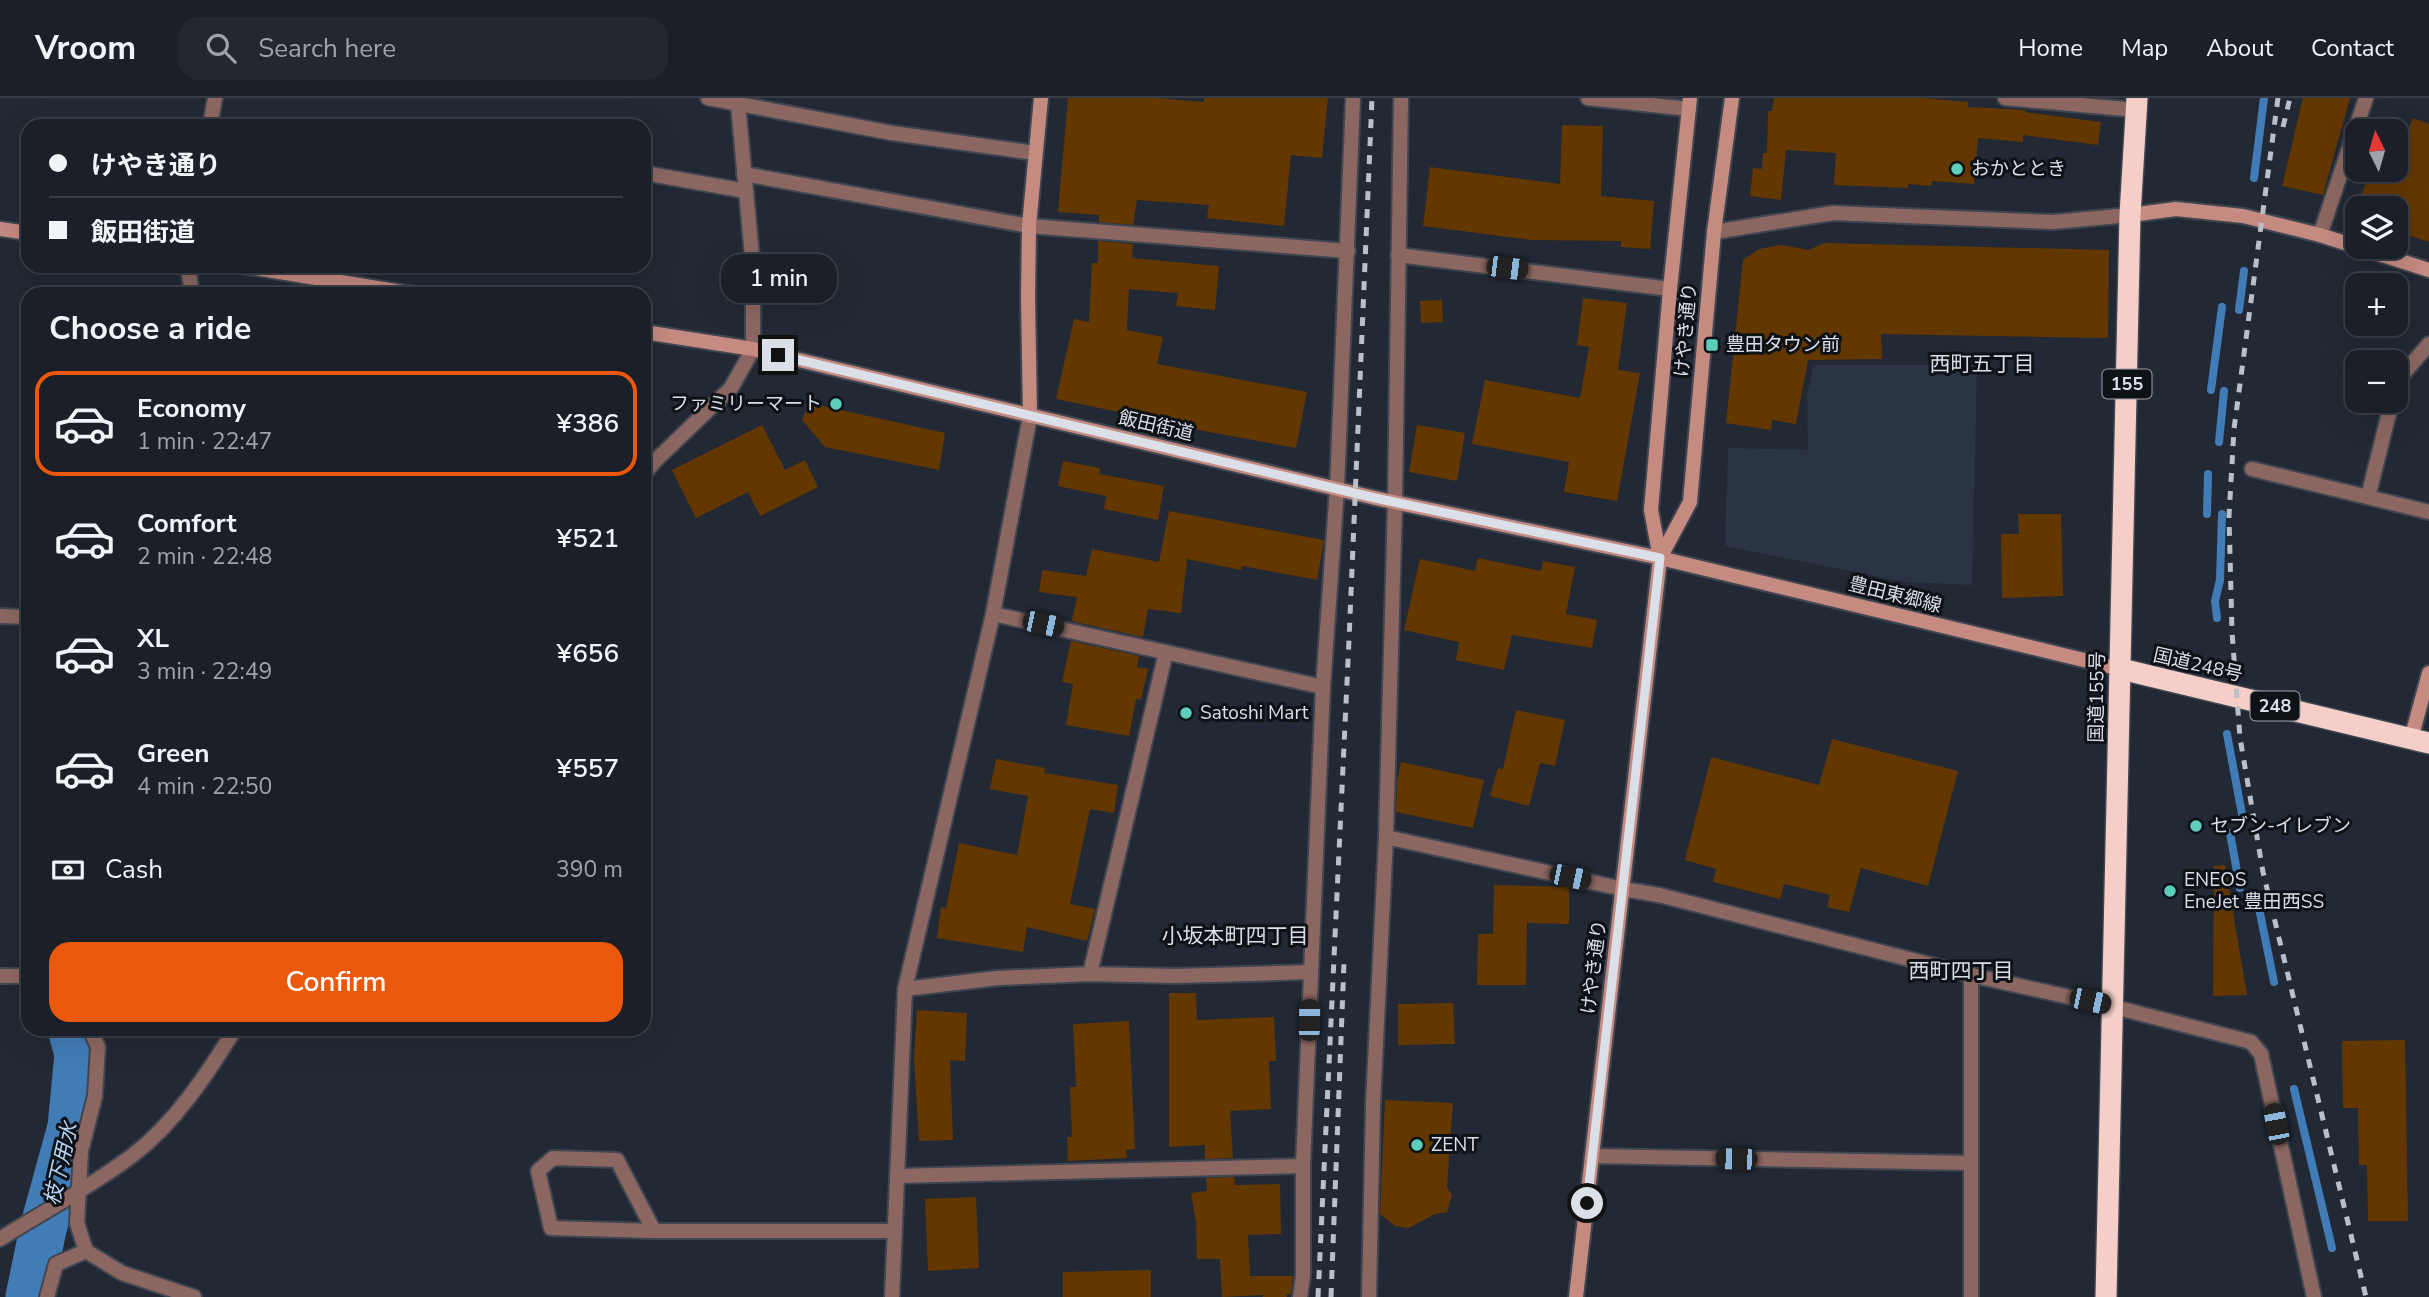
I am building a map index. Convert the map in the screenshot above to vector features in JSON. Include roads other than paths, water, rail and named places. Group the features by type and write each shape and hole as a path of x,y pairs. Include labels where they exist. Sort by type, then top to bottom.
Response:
{"highway":[{"name":"国道155号","path":"2106,1297 2130,215 2137,104"},
{"name":"国道248号","path":"2121,669 2420,741"}],"street":[{"path":"211,119 215,98"},
{"path":"708,98 892,133 1035,153"},
{"path":"892,1297 905,989 993,614 1030,416 1029,226 1041,98"},
{"path":"1300,1297 1303,1276 1303,1166 1310,972 1323,687 1337,488 1353,98"},
{"path":"1369,1297 1373,1104 1386,837 1395,502 1401,98"},
{"path":"1587,98 1689,104"},
{"name":"けやき通り","path":"1660,558 1690,502 1714,232 1731,98"},
{"path":"2005,98 2137,104"},
{"path":"2320,235 2365,98"},
{"path":"651,459 732,388 753,349 753,267 738,104"},
{"name":"けやき通り","path":"1576,1297 1660,558 1651,510 1689,104"},
{"path":"651,174 746,191"},
{"path":"744,174 1029,226 1348,251"},
{"path":"1714,232 1833,214 2053,222 2176,209 2243,216 2320,235 2429,270"},
{"path":"0,229 21,232"},
{"path":"1398,255 1670,289"},
{"path":"285,273 371,287"},
{"name":"飯田街道","path":"651,333 753,349 1395,502 1660,558"},
{"path":"2408,368 2429,344"},
{"path":"2368,497 2389,413"},
{"path":"2252,469 2429,512"},
{"name":"豊田東郷線","path":"1660,558 2121,669"},
{"path":"993,614 1323,687"},
{"path":"0,616 21,617"},
{"path":"1090,974 1166,652"},
{"path":"2420,741 2429,673"},
{"path":"1386,837 1659,895 1971,975 2114,1007 2251,1042 2262,1054 2314,1297"},
{"path":"905,989 998,978 1090,974 1310,972"},
{"path":"1971,975 1971,1297"},
{"path":"0,976 21,976"},
{"path":"93,1036 98,1047 95,1096 81,1151 77,1223 86,1251 122,1273 194,1297"},
{"path":"0,1239 80,1191 135,1153 174,1115 230,1036"},
{"path":"1592,1156 1971,1163"},
{"path":"654,1231 617,1160 553,1158 538,1171 551,1228 654,1231 894,1231"},
{"path":"897,1176 1303,1166"},
{"path":"0,1223 16,1229"},
{"path":"47,1297 56,1264 86,1251"}],"waterway":[{"path":"2254,178 2264,98"},
{"path":"2239,310 2244,271"},
{"path":"2211,390 2222,307"},
{"path":"2219,442 2224,391"},
{"path":"2207,514 2208,474"},
{"path":"2217,618 2215,601 2220,580 2222,514"},
{"path":"2227,734 2242,814"},
{"path":"2230,833 2240,888"},
{"path":"2260,913 2274,982"},
{"name":"枝下用水","path":"29,1297 43,1229 71,1127 78,1054 73,1036"},
{"path":"2294,1089 2332,1248"}],"railway":[{"path":"1318,1297 1372,98"},
{"path":"2278,98 2234,429 2229,516 2232,632 2240,738 2263,872 2366,1297"},
{"path":"2283,127 2290,98"},
{"path":"1331,1297 1344,962"}],"place":[{"name":"おかととき","path":"1957,169"},
{"name":"豊田タウン前","path":"1712,345"},
{"name":"ファミリーマート","path":"836,404"},
{"name":"Satoshi Mart","path":"1186,713"},
{"name":"セブン-イレブン","path":"2196,826"},
{"name":"ENEOS EneJet 豊田西SS","path":"2170,891"},
{"name":"ZENT","path":"1417,1145"}],"district":[{"name":"西町五丁目","path":"1982,364"},
{"name":"小坂本町四丁目","path":"1235,936"},
{"name":"西町四丁目","path":"1961,971"}]}
